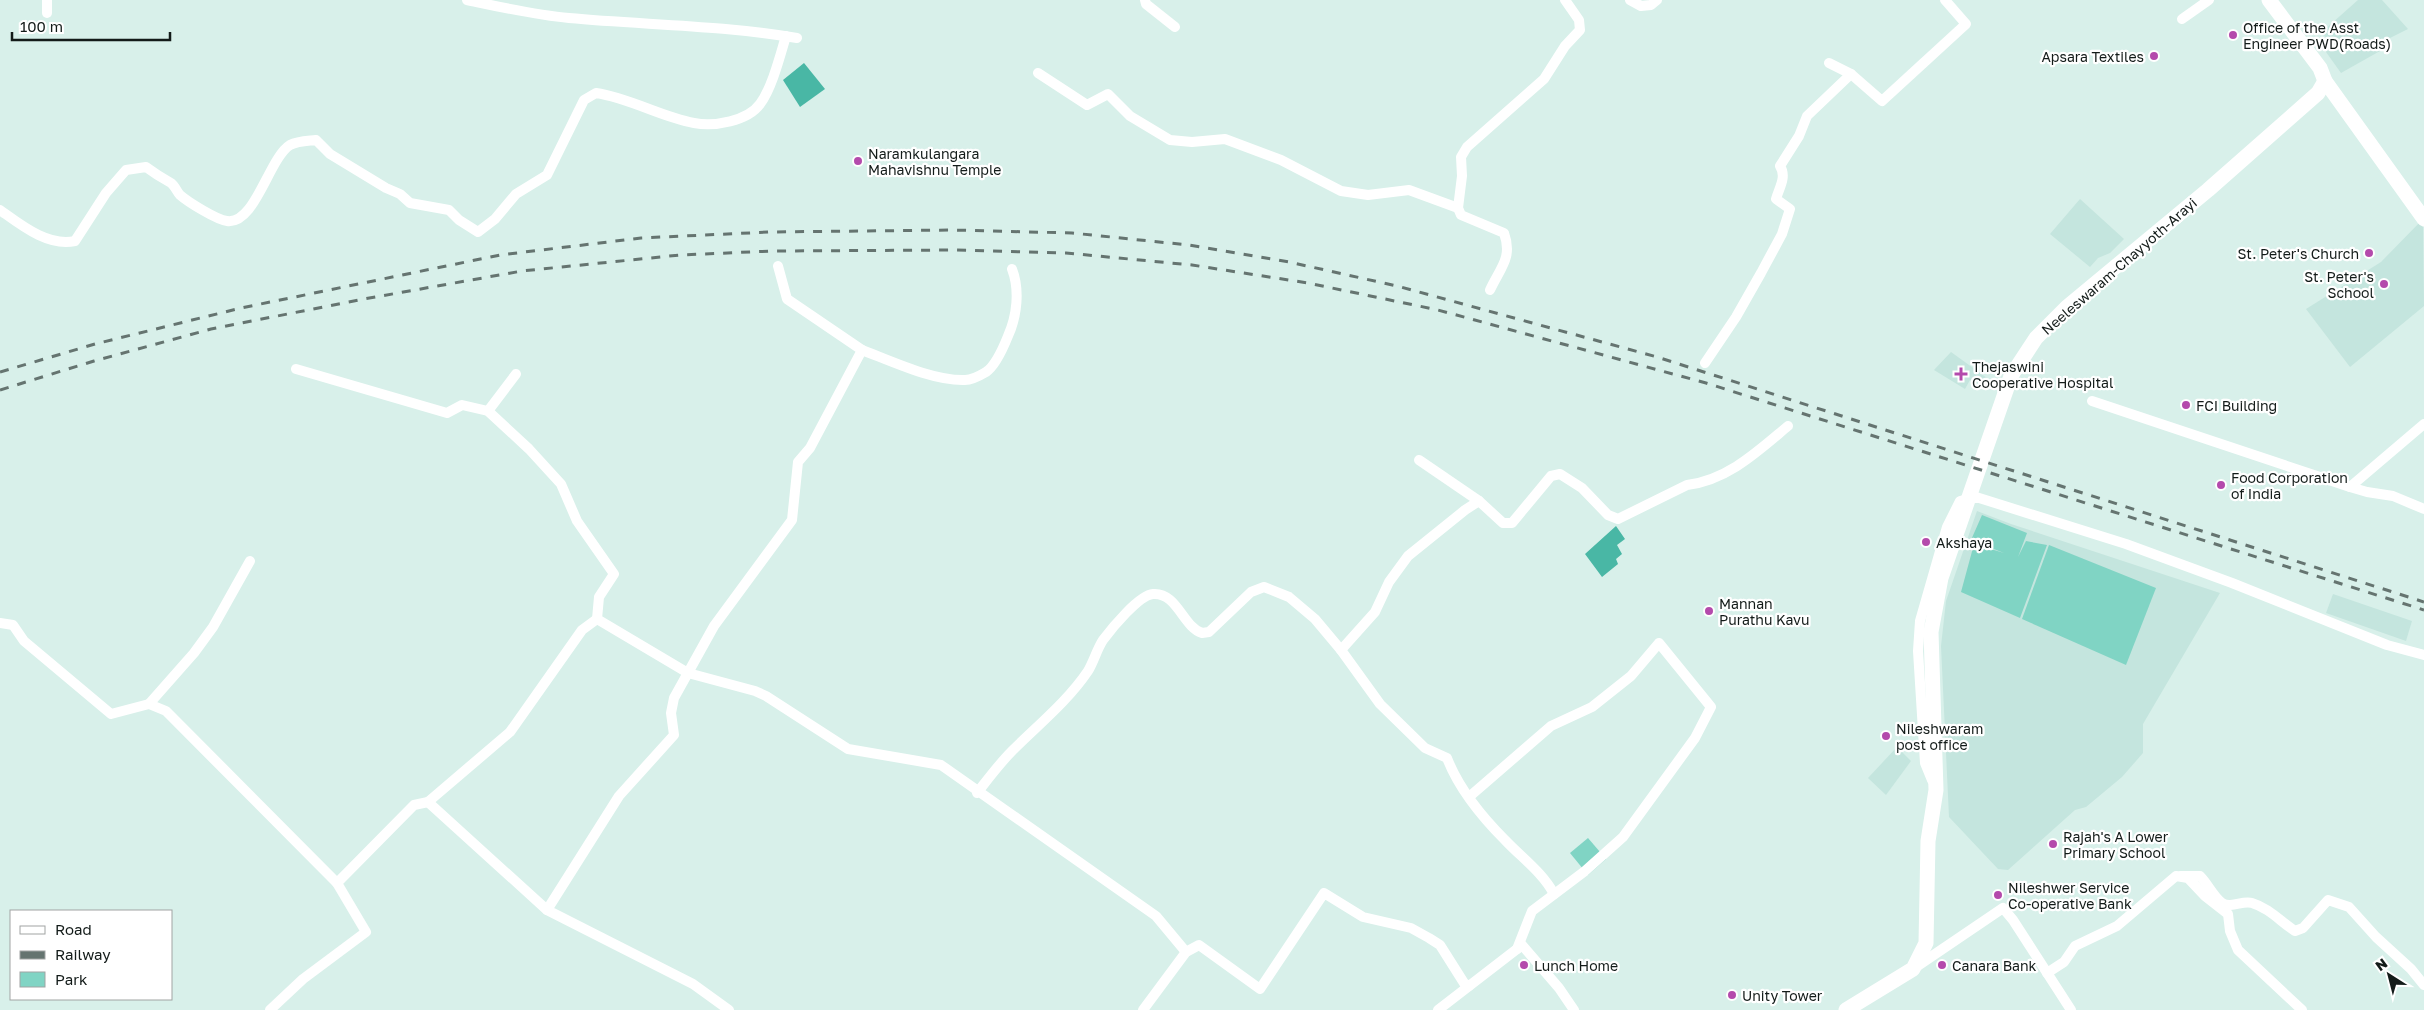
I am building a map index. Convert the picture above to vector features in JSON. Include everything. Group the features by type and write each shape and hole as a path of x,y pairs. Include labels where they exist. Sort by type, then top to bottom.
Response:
{"main road":[{"path":"2269,0 2320,68 2325,81 2424,219"},
{"name":"Neeleswaram-Chayyoth-Arayi","path":"1913,969 1926,943 1928,841 1936,790 1930,632 1941,578 2010,376 2036,338 2067,307 2208,190 2318,94 2325,81"},
{"path":"1846,1010 1913,969"}],"street":[{"path":"47,0 47,13"},
{"path":"0,210 48,239 63,244 75,241 106,192 126,170 146,166 158,177 173,184 180,195 214,216 227,221 237,220 250,208 270,172 289,146 299,142 316,140 330,154 386,188 400,194 410,203 449,210 478,232 495,219 516,194 547,176 584,100 596,93 612,95 694,124 711,124 749,115 761,103 791,37 670,24 567,18 467,0"},
{"path":"1145,0 1146,4 1175,26"},
{"path":"1490,290 1508,257 1509,244 1504,233 1461,215 1458,208 1462,176 1460,157 1467,147 1544,79 1565,46 1580,30 1579,20 1566,0"},
{"path":"1630,0 1640,6 1651,5 1657,0"},
{"path":"1829,62 1851,74 1882,101 1966,24 1946,0"},
{"path":"2182,19 2209,0"},
{"path":"1038,73 1087,106 1108,94 1130,116 1170,140 1192,142 1225,139 1281,160 1340,191 1368,195 1409,190 1458,208"},
{"path":"1705,363 1736,317 1782,234 1790,209 1776,199 1784,172 1780,166 1799,136 1808,116 1851,74"},
{"path":"778,266 787,299 862,350 918,371 949,379 967,381 988,371 1005,345 1014,321 1016,281 1012,269"},
{"path":"547,910 619,796 674,735 671,713 674,698 714,626 792,520 798,462 810,448 862,350"},
{"path":"296,369 447,413 462,405 488,411 530,450 561,484 577,522 614,574 599,597 597,619 582,630 510,732 428,802 414,806 337,883"},
{"path":"488,411 516,374"},
{"path":"2092,401 2350,487 2393,496 2424,509"},
{"path":"2350,487 2424,424"},
{"path":"1419,460 1480,501 1503,523 1512,523 1551,476 1560,474 1582,488 1608,515 1618,519 1626,517 1687,485 1700,484 1742,465 1788,426"},
{"path":"1936,790 1925,763 1918,651 1920,621 1947,527 1960,501 1976,497 2126,544 2232,583 2387,645 2424,655"},
{"path":"1341,650 1375,612 1384,598 1389,582 1408,556 1480,501"},
{"path":"0,623 13,625 24,641 110,714 149,704 194,653 213,627 250,560"},
{"path":"977,793 1011,752 1042,724 1075,689 1089,669 1103,641 1143,597 1154,594 1165,598 1180,609 1191,627 1202,633 1209,632 1252,592 1264,587 1290,597 1315,619 1341,650 1380,704 1426,748 1447,758 1453,773 1478,811 1545,878 1554,894"},
{"path":"597,619 688,672 755,691 848,748 941,765 977,793 1156,916 1186,952"},
{"path":"1469,797 1551,726 1592,707 1631,676 1659,643 1711,707 1695,738 1623,837 1585,871 1532,911 1517,949"},
{"path":"149,704 166,711 337,883 366,932 303,979 270,1010"},
{"path":"428,802 547,910 693,984 729,1010"},
{"path":"2046,973 2064,962 2075,946 2118,926 2176,876 2200,876 2223,904 2233,906 2241,902 2252,903 2268,911 2295,930 2303,928 2328,900 2339,901 2349,907 2376,937 2411,969 2424,985"},
{"path":"2179,876 2188,878 2205,896 2228,914 2230,931 2238,950 2302,1010"},
{"path":"1143,1010 1186,952 1199,945 1260,989 1324,893 1363,917 1411,928 1440,945 1464,983 1469,986"},
{"path":"1913,969 2003,908 2013,920 2071,1010"},
{"path":"1438,1010 1522,944 1559,988 1574,1010"}],"shaded area":[{"path":"2358,0 2382,0 2408,29 2388,39 2380,51 2341,73 2326,52 2330,44 2322,32"},
{"path":"804,63 825,89 800,107 783,80"},
{"path":"2080,199 2124,239 2110,253 2098,258 2090,267 2050,234"},
{"name":"St. Peter's School","path":"2423,219 2424,306 2350,367 2306,309 2381,262"},
{"name":"Thejaswini Cooperative Hospital","path":"1951,352 1987,378 1982,386 1970,380 1965,389 1934,370"},
{"path":"1977,511 2220,593 2143,724 2143,753 2122,777 2086,807 2075,810 2008,870 1998,869 1949,817 1941,646 1946,601"},
{"path":"1616,526 1625,539 1617,545 1622,554 1616,559 1618,564 1602,577 1585,554"},
{"path":"2333,594 2412,621 2406,641 2326,613"},
{"path":"1897,747 1911,761 1886,795 1868,778"}],"green space":[{"path":"1982,515 2027,533 2018,557 2026,541 2047,545 2020,618 1961,592 1974,544 2004,553 1971,540"},
{"path":"2049,545 2156,588 2126,665 2022,619"},
{"path":"1588,838 1606,859 1588,875 1570,853"}],"railway":[{"path":"0,372 95,344 241,308 500,255 641,238 769,232 952,230 1072,233 1189,245 1289,262 1397,286 1657,357 2424,602"},
{"path":"0,390 94,361 211,329 522,271 680,255 773,251 954,250 1066,253 1192,265 1308,283 1438,310 1706,383 2424,610"}],"place":[{"name":"Office of the Asst Engineer PWD(Roads)","path":"2233,35"},
{"name":"Apsara Textiles","path":"2154,56"},
{"name":"Naramkulangara Mahavishnu Temple","path":"858,161"},
{"name":"St. Peter's Church","path":"2369,253"},
{"name":"St. Peter's School","path":"2384,284"},
{"name":"Thejaswini Cooperative Hospital","path":"1961,374"},
{"name":"FCI Building","path":"2186,405"},
{"name":"Food Corporation of India","path":"2221,485"},
{"name":"Akshaya","path":"1926,542"},
{"name":"Mannan Purathu Kavu","path":"1709,611"},
{"name":"Nileshwaram post office","path":"1886,736"},
{"name":"Rajah's A Lower Primary School","path":"2053,844"},
{"name":"Nileshwer Service Co-operative Bank","path":"1998,895"},
{"name":"Lunch Home","path":"1524,965"},
{"name":"Canara Bank","path":"1942,965"},
{"name":"Unity Tower","path":"1732,995"}]}
